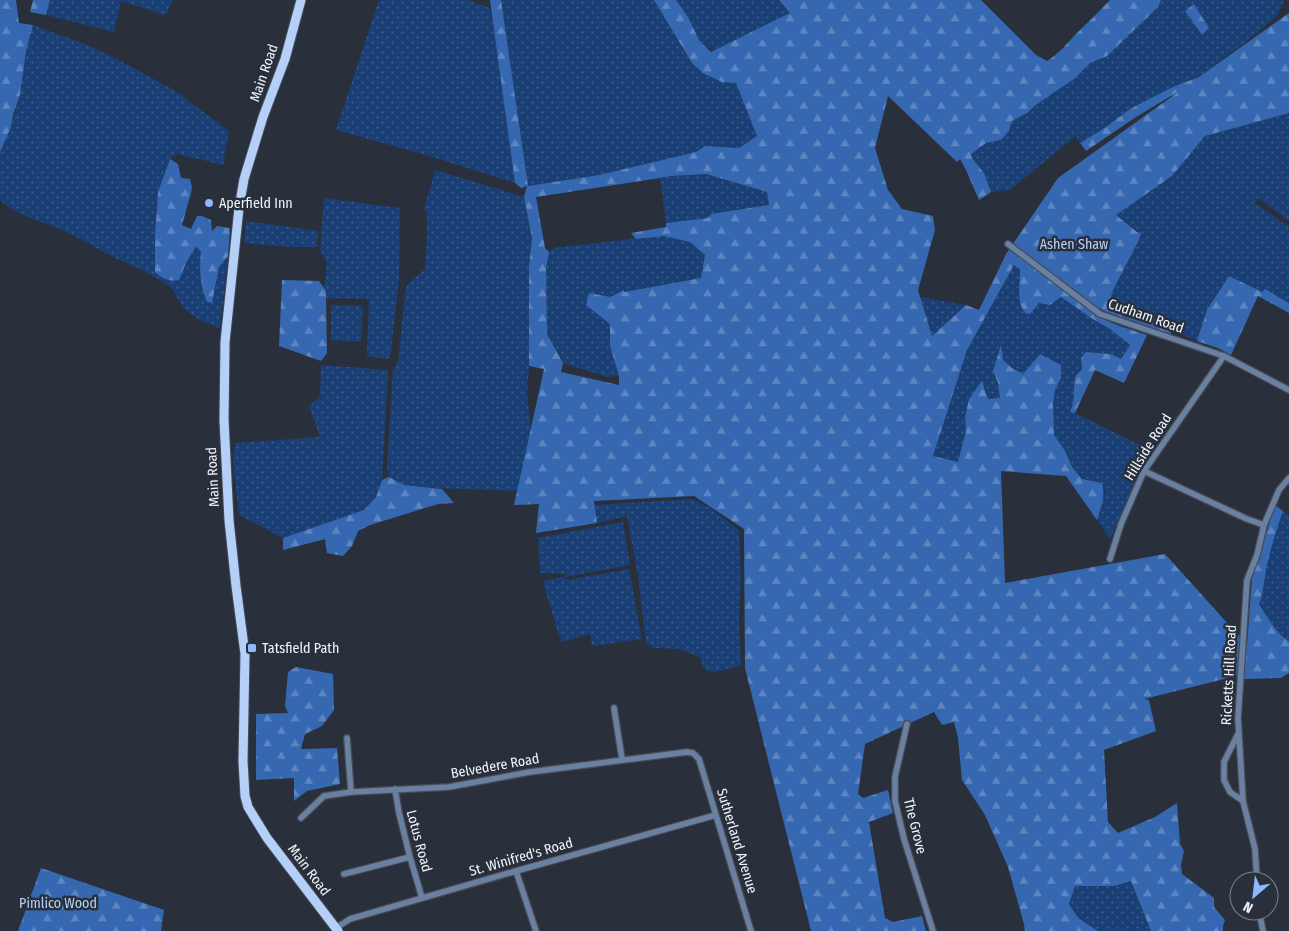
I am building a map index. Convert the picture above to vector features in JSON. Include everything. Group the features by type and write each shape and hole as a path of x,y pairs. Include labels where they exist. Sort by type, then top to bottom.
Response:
{"main road":[{"name":"Main Road","path":"301,0 285,59 263,117 246,172 239,208 225,342 224,420 229,520 245,654 243,760 245,796 251,812 267,838 337,929"}],"street":[{"name":"Cudham Road","path":"1008,244 1100,314 1224,356 1289,390"},
{"name":"Hillside Road","path":"1110,559 1121,524 1144,471 1224,356"},
{"path":"1144,471 1247,519 1264,525"},
{"name":"Ricketts Hill Road","path":"1256,871 1255,849 1244,801 1238,732 1247,580 1257,555 1264,525 1279,490 1289,478"},
{"path":"614,708 622,760"},
{"name":"The Grove","path":"907,724 895,777 895,800 904,839 933,931"},
{"path":"1238,732 1224,762 1224,780 1230,792 1244,801"},
{"path":"347,738 352,792"},
{"name":"Belvedere Road","path":"301,818 324,796 352,792 449,787 530,772 687,752 693,753 699,759"},
{"name":"Sutherland Avenue","path":"699,759 751,931"},
{"name":"Lotus Road","path":"395,789 399,814 422,898"},
{"name":"St. Winifred's Road","path":"337,929 350,919 716,815"},
{"path":"344,874 410,857"},
{"path":"516,871 536,931"}],"shaded area":[{"path":"50,0 173,0 166,15 121,1 114,32 46,15"},
{"path":"379,0 468,0 490,8 515,183 426,155 336,130"},
{"path":"501,0 654,0 692,63 736,82 758,136 739,148 705,146 696,152 599,175 527,186"},
{"path":"676,0 779,0 791,13 713,51 699,40 689,19"},
{"path":"1161,0 1284,1 1276,17 1202,75 1175,86 1130,109 1080,143 1076,136 1010,190 991,192 984,173 970,154 986,143 1001,140 1009,131 1012,121 1027,113 1074,79 1090,63 1107,56 1158,7","holes":["1194,4 1209,29 1202,35 1185,11"]},
{"path":"33,25 85,44 119,60 181,94 229,131 223,165 177,154 170,159 158,192 155,234 155,272 186,263 196,246 201,252 201,278 207,302 212,303 219,267 228,256 220,328 188,312 172,289 159,279 58,228 20,213 0,200 0,152 11,127 20,95 26,51"},
{"path":"1289,113 1289,221 1258,198 1255,203 1289,227 1289,303 1265,289 1262,292 1207,310 1197,341 1172,330 1164,322 1148,317 1128,318 1117,313 1109,304 1112,292 1141,234 1115,215 1172,176 1205,136"},
{"path":"435,170 524,197 532,238 529,267 529,366 527,394 531,428 518,491 404,485 389,477 387,466 393,370 398,362 407,285 425,269 427,212 424,209"},
{"path":"706,174 767,192 769,206 711,214 708,218 666,223 660,178"},
{"path":"324,198 400,208 399,279 391,352 388,359 367,356 369,299 326,298 324,289 327,263 320,250"},
{"path":"246,221 318,231 317,247 287,247 244,243"},
{"path":"664,235 690,242 705,255 701,278 623,292 604,319 610,324 610,346 619,376 607,377 563,363 547,334 546,270 549,252 554,248"},
{"path":"1014,265 1020,269 1019,297 1025,313 1030,313 1039,303 1061,297 1110,329 1130,345 1121,359 1111,354 1086,352 1081,358 1082,369 1073,375 1075,376 1073,404 1070,412 1150,450 1110,539 1097,520 1105,492 1102,483 1082,479 1072,467 1065,451 1052,434 1055,390 1061,378 1040,354 1023,374 1002,360 1001,347 993,371 1000,398 988,399 985,386 965,417 966,431 958,462 933,456 967,350"},
{"path":"920,297 966,305 932,336"},
{"path":"331,305 363,306 361,342 331,340"},
{"path":"321,365 388,370 382,480 376,497 364,510 283,538 239,515 233,460 235,443 320,437 309,406 320,396"},
{"path":"692,499 710,508 739,530 741,663 740,666 721,671 707,670 703,667 700,657 679,649 654,648 646,644 638,576 627,516 597,523 594,505"},
{"path":"1283,511 1289,515 1289,641 1276,630 1259,604 1270,551"},
{"path":"623,522 630,565 566,577 567,580 629,569 642,639 592,646 590,634 561,642 544,586 544,580 565,577 565,574 540,573 538,538"},
{"path":"1131,881 1151,931 1098,931 1078,918 1069,904 1075,886 1114,886"}],"green space":[{"path":"0,0 16,0 19,23 33,25 26,51 20,95 11,127 0,152"},
{"path":"33,0 50,0 46,15 30,12"},
{"name":"Ashen Shaw","path":"490,0 501,0 528,186 599,175 696,152 705,146 739,148 757,136 736,83 722,82 703,73 692,63 654,0 676,0 688,17 699,40 711,52 790,13 779,0 981,0 1036,55 1047,61 1060,51 1110,0 1161,0 1158,7 1107,56 1090,63 1074,79 1027,113 1012,121 1009,131 1001,140 986,143 971,154 984,173 991,192 979,200 960,159 957,162 888,96 875,148 888,190 902,209 933,216 935,230 918,290 932,336 966,305 979,310 1006,254 1058,178 1181,90 1136,117 1086,151 1080,143 1130,109 1175,86 1199,77 1289,13 1289,113 1205,136 1172,176 1116,215 1137,232 1141,233 1112,292 1110,304 1117,313 1128,318 1148,317 1164,322 1172,330 1171,334 1097,307 1093,313 1099,317 1147,335 1124,383 1095,370 1075,413 1070,412 1073,404 1075,376 1082,369 1081,358 1086,352 1111,354 1121,359 1130,345 1110,329 1061,297 1050,305 1039,303 1030,314 1025,313 1020,304 1020,269 1014,265 967,350 933,456 958,462 966,431 965,417 969,399 982,381 988,399 1000,398 998,383 993,371 1001,345 1003,360 1023,374 1040,354 1061,365 1061,378 1055,390 1053,404 1054,435 1065,451 1072,467 1082,479 1102,483 1103,497 1101,506 1097,520 1066,476 1001,471 1005,583 1165,554 1247,645 1252,578 1275,505 1283,511 1270,551 1259,604 1276,630 1289,641 1289,673 1281,678 1244,679 1244,674 1144,699 1149,700 1156,731 1104,750 1108,822 1118,833 1155,817 1177,803 1180,844 1184,851 1181,865 1182,874 1214,898 1214,907 1225,920 1223,931 1151,931 1131,881 1114,886 1075,886 1069,904 1078,918 1098,931 1025,931 1008,867 985,815 962,780 958,738 954,722 942,725 934,712 865,744 858,794 863,798 888,790 893,813 869,822 885,918 893,922 922,916 926,931 811,931 745,668 744,529 694,496 594,501 597,523 536,533 539,504 514,505 544,369 529,366 529,267 532,238 524,197 527,186 521,188 515,183","holes":["706,174 767,192 769,205 711,214 708,218 666,223 666,227 631,233 636,239 664,236 690,242 705,255 701,278 624,292 624,290 610,297 589,293 586,305 610,324 610,346 619,376 619,385 561,372 563,363 547,334 546,268 549,252 545,248 536,197 671,176"]},
{"path":"1194,4 1209,28 1202,35 1185,11"},
{"path":"170,159 178,164 181,178 190,179 192,187 182,225 191,229 197,216 202,216 211,220 212,231 217,226 230,228 228,256 219,267 212,303 207,302 201,284 201,252 196,246 179,280 172,281 166,279 155,272 158,192"},
{"path":"1229,276 1262,292 1265,289 1289,303 1289,313 1258,296 1231,355 1218,348 1197,341 1207,310"},
{"path":"282,280 319,281 326,291 327,353 321,361 279,346"},
{"path":"389,477 404,485 442,489 454,503 438,504 370,525 358,531 352,546 343,556 327,553 325,539 283,550 283,538 364,510 376,497 382,480"},
{"path":"296,667 333,674 334,710 322,726 305,734 301,749 337,748 340,784 307,791 294,801 294,778 256,780 256,714 288,713 285,706 288,672"},
{"name":"Pimlico Wood","path":"41,868 164,910 161,931 18,931"}],"place":[{"name":"Aperfield Inn","path":"209,203"},
{"name":"Tatsfield Path","path":"252,648"}]}
